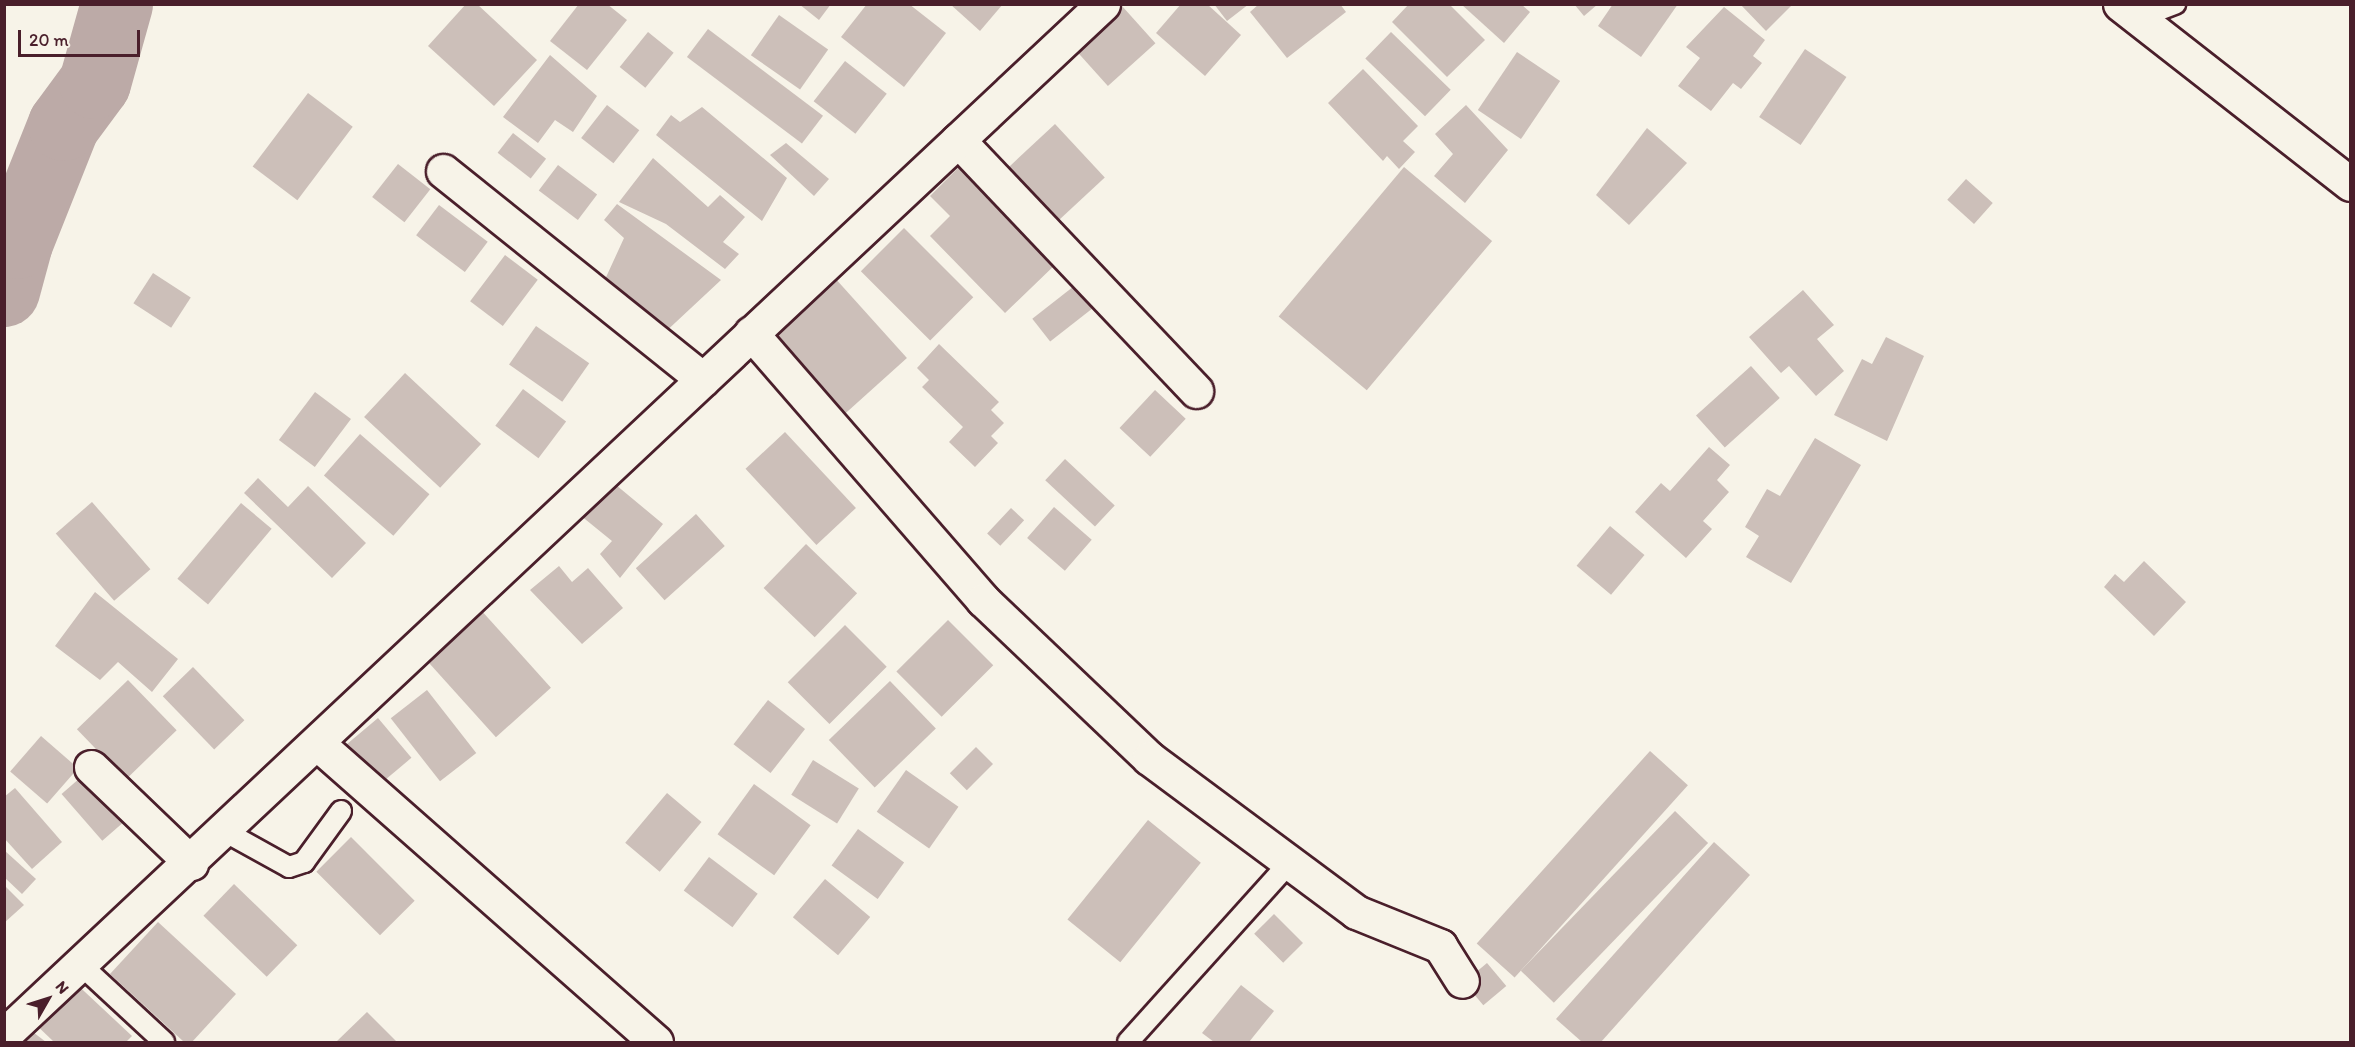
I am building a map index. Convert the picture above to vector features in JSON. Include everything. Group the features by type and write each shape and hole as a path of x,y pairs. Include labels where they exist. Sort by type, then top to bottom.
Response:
{"street":[{"path":"4,1035 191,863 751,333 1103,4"},
{"path":"2129,11 2350,184"},
{"path":"958,140 1196,391"},
{"path":"443,171 703,379"},
{"path":"751,333 983,600 1149,758 1356,912 1440,946 1462,981"},
{"path":"317,743 656,1042"},
{"path":"91,767 191,863"}],"lane":[{"path":"2129,11 2175,4"},
{"path":"224,831 290,867 312,853 341,811"},
{"path":"1128,1042 1289,863"},
{"path":"81,966 164,1042"}],"building":[{"path":"466,4 477,4 537,60 494,106 428,46"},
{"path":"579,4 607,4 627,20 587,70 550,41"},
{"path":"799,4 831,4 819,20"},
{"path":"867,4 909,4 946,33 904,87 841,37"},
{"path":"950,4 1003,4 980,31"},
{"path":"1181,4 1207,4 1241,35 1205,76 1156,33"},
{"path":"1214,4 1249,4 1227,21"},
{"path":"1259,4 1340,4 1346,12 1287,58 1250,12"},
{"path":"1409,4 1449,4 1485,40 1447,77 1392,22"},
{"path":"1461,4 1521,4 1530,12 1504,43"},
{"path":"1574,4 1598,4 1584,16"},
{"path":"1613,4 1678,4 1641,57 1598,26"},
{"path":"1740,4 1793,4 1766,31"},
{"path":"1122,6 1155,43 1108,86 1074,49"},
{"path":"1724,7 1765,40 1753,56 1762,63 1741,89 1733,83 1711,111 1678,86 1700,58 1686,47"},
{"path":"779,15 828,49 800,90 751,55"},
{"path":"708,29 823,116 802,144 687,57"},
{"path":"648,32 674,53 645,88 620,67"},
{"path":"1391,32 1451,90 1425,116 1365,59"},
{"path":"1805,49 1846,77 1801,145 1759,117"},
{"path":"1517,52 1560,81 1521,139 1478,110"},
{"path":"550,55 597,96 573,132 555,120 538,143 503,117"},
{"path":"845,61 887,94 855,134 814,101"},
{"path":"1363,69 1418,126 1403,141 1415,152 1399,169 1387,156 1383,161 1328,103"},
{"path":"308,93 353,127 297,200 253,166"},
{"path":"607,105 639,130 613,163 581,138"},
{"path":"1466,105 1508,150 1465,203 1434,176 1453,154 1435,134"},
{"path":"702,107 787,178 762,221 656,135 671,115 680,122"},
{"path":"1055,124 1105,177 1056,223 1006,170"},
{"path":"1647,128 1687,163 1629,225 1596,195"},
{"path":"513,133 546,159 531,179 498,153"},
{"path":"786,143 829,179 814,196 770,155"},
{"path":"653,158 708,207 720,195 745,217 723,242 739,254 725,269 666,224 619,202"},
{"path":"963,163 1059,261 1005,313 930,236 950,216 930,196"},
{"path":"398,164 430,189 404,222 372,197"},
{"path":"558,165 597,194 578,220 539,191"},
{"path":"1404,167 1492,241 1367,390 1279,316"},
{"path":"1966,179 1993,203 1974,224 1947,200"},
{"path":"617,204 721,280 661,336 602,286 624,238 604,220"},
{"path":"439,205 488,242 465,272 416,235"},
{"path":"904,228 973,297 930,340 861,271"},
{"path":"505,255 538,280 503,326 470,301"},
{"path":"153,273 191,298 171,328 133,303"},
{"path":"834,277 907,358 839,420 766,339"},
{"path":"1078,283 1096,306 1050,342 1032,319"},
{"path":"1803,290 1834,325 1817,339 1844,371 1816,396 1789,366 1781,373 1749,337"},
{"path":"536,326 589,363 562,402 509,365"},
{"path":"1886,337 1924,356 1887,441 1834,415 1862,359 1872,364"},
{"path":"939,344 999,402 991,410 1004,423 991,436 998,443 975,467 949,442 963,427 922,387 929,380 917,368"},
{"path":"1751,366 1780,398 1725,447 1696,416"},
{"path":"405,373 481,444 440,488 364,417"},
{"path":"523,389 566,421 538,458 495,426"},
{"path":"1155,390 1186,419 1150,457 1120,428"},
{"path":"315,392 351,419 315,467 279,440"},
{"path":"785,432 856,508 816,545 746,469"},
{"path":"360,434 429,494 393,536 324,476"},
{"path":"1815,438 1861,465 1791,583 1746,557 1759,536 1745,527 1767,489 1780,496"},
{"path":"1709,447 1730,465 1717,480 1729,492 1703,521 1712,529 1686,558 1635,512 1661,483 1670,491"},
{"path":"1065,459 1115,505 1095,527 1045,480"},
{"path":"258,478 288,507 308,486 366,543 332,578 244,493"},
{"path":"610,480 663,524 620,578 600,554 612,541 580,515"},
{"path":"92,502 150,569 114,601 56,533"},
{"path":"241,503 272,529 208,605 177,579"},
{"path":"1054,507 1092,540 1065,571 1027,538"},
{"path":"1011,508 1024,520 1000,546 987,534"},
{"path":"696,514 725,546 665,600 636,568"},
{"path":"1610,526 1644,555 1611,595 1577,566"},
{"path":"806,544 857,593 815,637 764,588"},
{"path":"2144,561 2186,602 2154,636 2104,587 2115,574 2124,582"},
{"path":"559,566 572,582 588,568 623,608 582,644 530,590"},
{"path":"95,592 178,659 152,692 118,662 100,680 55,646"},
{"path":"480,609 551,688 496,737 425,659"},
{"path":"948,620 993,665 942,717 896,672"},
{"path":"845,625 887,667 829,724 788,682"},
{"path":"193,667 244,720 214,749 163,696"},
{"path":"128,680 177,730 126,780 77,729"},
{"path":"890,681 936,728 875,788 829,740"},
{"path":"427,690 476,753 440,781 391,718"},
{"path":"768,700 805,729 771,773 734,744"},
{"path":"378,718 411,758 377,787 344,747"},
{"path":"41,736 78,768 47,804 10,771"},
{"path":"976,747 993,764 967,790 950,773"},
{"path":"1650,751 1688,785 1515,978 1477,943"},
{"path":"813,760 859,789 837,823 791,795"},
{"path":"906,770 958,807 929,848 877,812"},
{"path":"88,771 129,818 102,841 62,794"},
{"path":"754,784 811,825 774,875 718,834"},
{"path":"15,788 62,842 32,869 4,838 4,797"},
{"path":"667,793 701,822 660,872 625,843"},
{"path":"1675,811 1708,843 1554,1003 1521,971"},
{"path":"1148,820 1201,863 1120,962 1067,919"},
{"path":"858,829 904,863 878,899 832,865"},
{"path":"351,837 415,901 380,935 316,872"},
{"path":"1714,842 1750,875 1601,1042 1582,1042 1556,1019"},
{"path":"4,850 36,879 22,894 4,877"},
{"path":"709,857 758,894 732,927 684,891"},
{"path":"825,879 870,917 838,955 793,917"},
{"path":"234,884 297,945 267,977 203,916"},
{"path":"4,885 24,905 4,923"},
{"path":"1274,914 1303,943 1283,963 1254,934"},
{"path":"158,922 236,994 192,1042 184,1042 110,974"},
{"path":"1487,963 1506,986 1483,1005 1464,982"},
{"path":"69,977 132,1036 126,1042 54,1042 30,1019"},
{"path":"1241,985 1274,1011 1249,1042 1214,1042 1202,1033"},
{"path":"367,1012 397,1042 336,1042"},
{"path":"25,1026 46,1042 12,1042"}],"waterway":[{"path":"4,291 17,243 64,125 95,83 117,4"}]}
